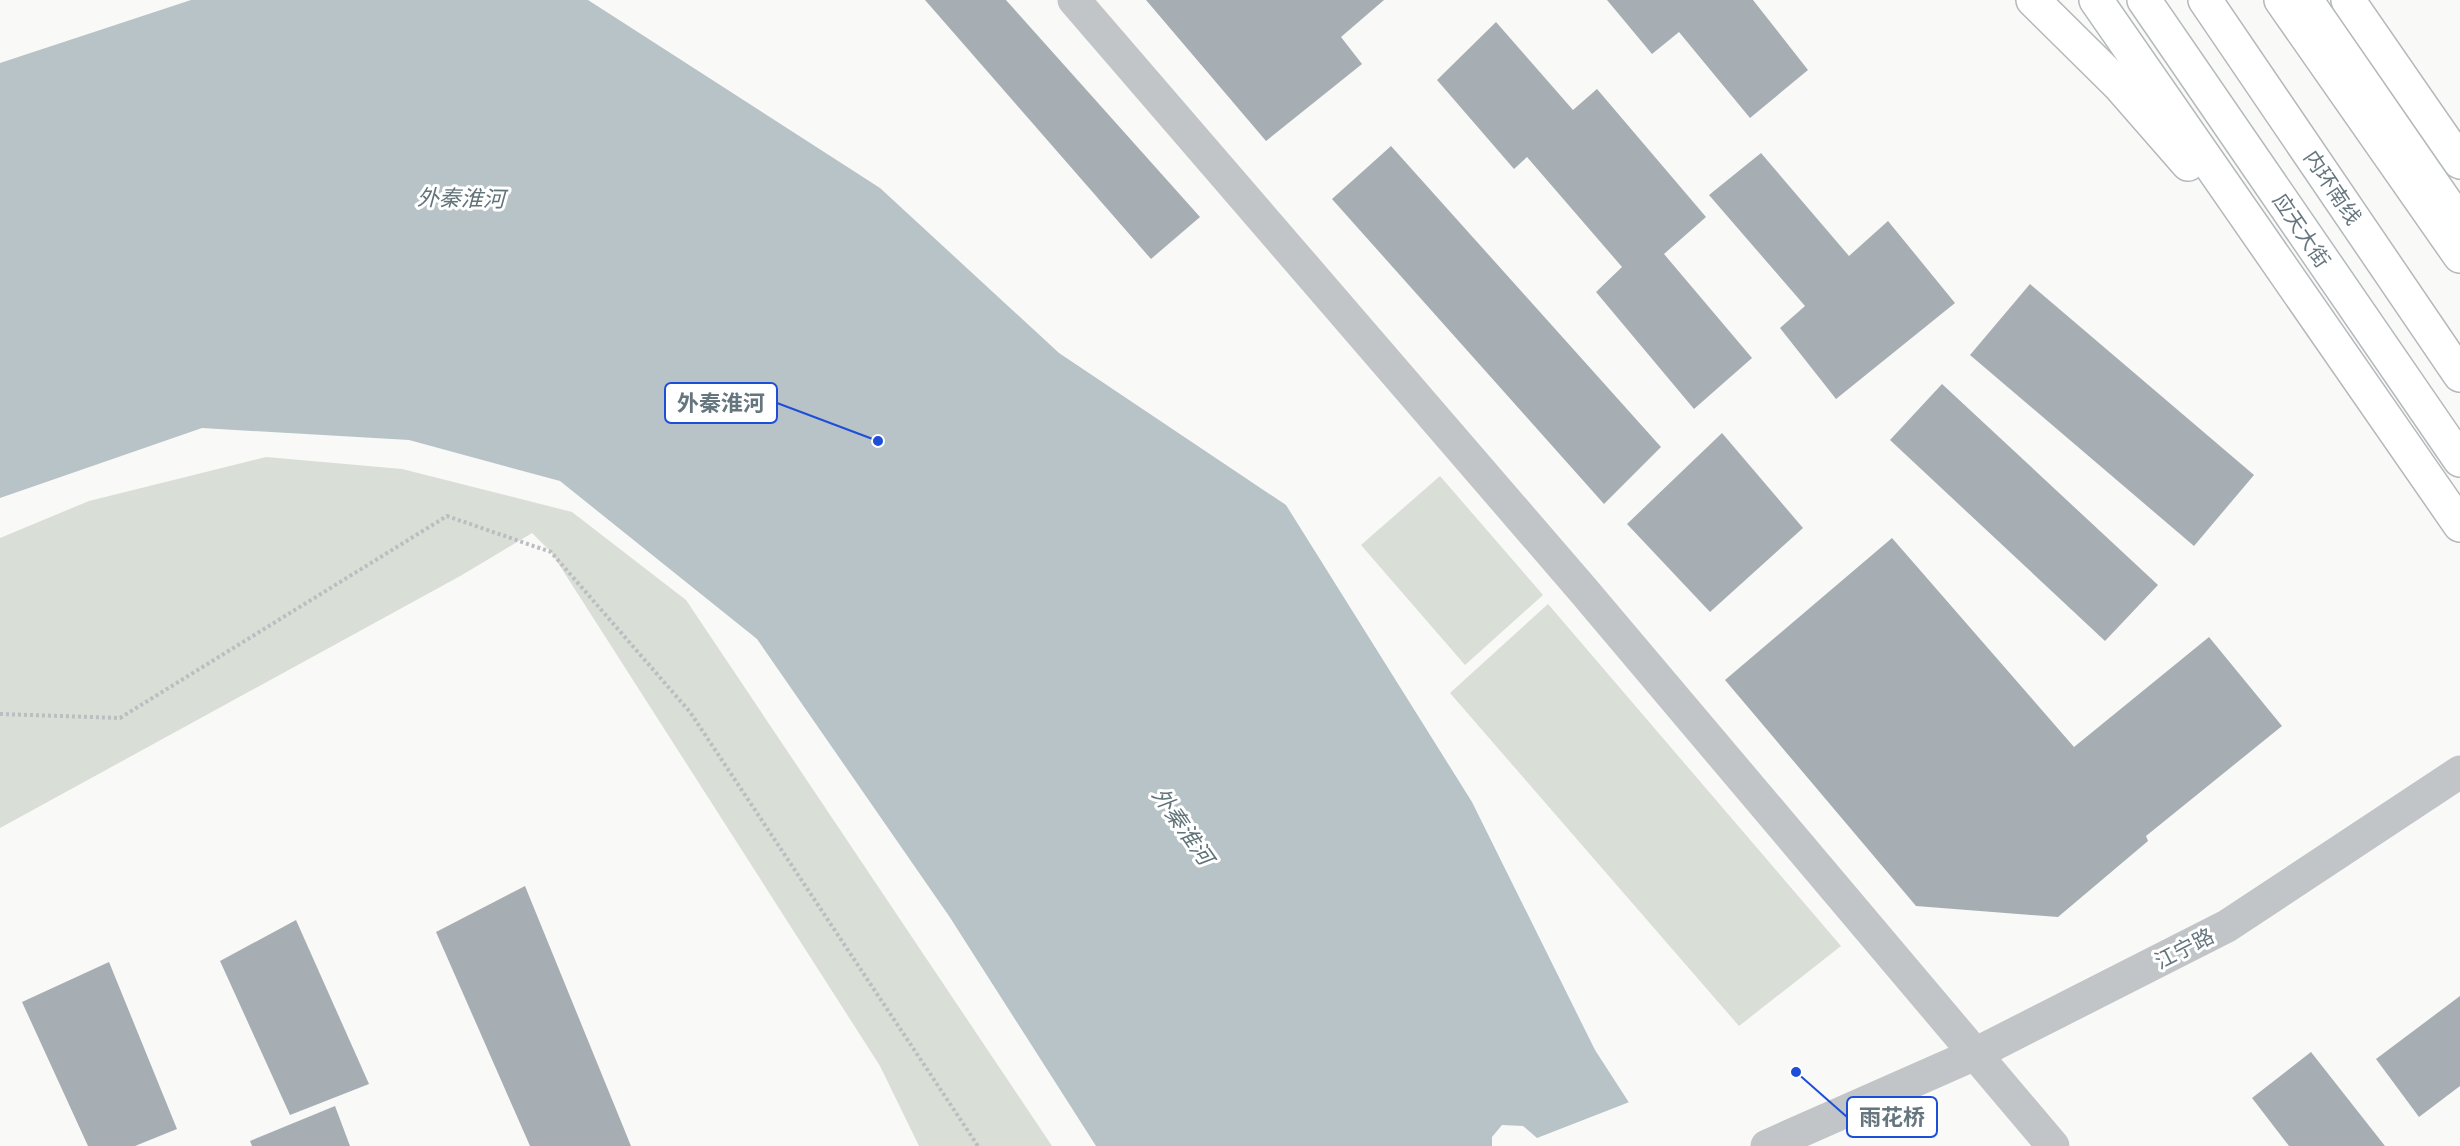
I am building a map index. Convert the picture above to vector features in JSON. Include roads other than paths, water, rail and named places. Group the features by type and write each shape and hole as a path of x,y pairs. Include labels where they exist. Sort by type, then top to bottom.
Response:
{"main road":[{"path":"2033,0 2119,85 2306,300"},
{"path":"2096,0 2460,525"},
{"name":"应天大街","path":"2144,0 2460,460"},
{"name":"内环南线","path":"2205,0 2460,375"},
{"path":"2281,0 2460,256"},
{"path":"2306,0 2460,223"},
{"path":"2348,0 2460,162"}],"street":[{"path":"1074,0 1583,590 2054,1146"},
{"name":"江宁路","path":"1767,1146 1975,1054 2227,926 2460,772"}],"water":[{"path":"191,0 588,0 880,188 1059,353 1286,505 1472,802 1595,1050 1657,1146 1096,1146 949,916 757,639 560,481 409,440 202,428 0,498 0,63"}],"place":[{"name":"外秦淮河","path":"878,441"},
{"name":"雨花桥","path":"1796,1072"}]}
